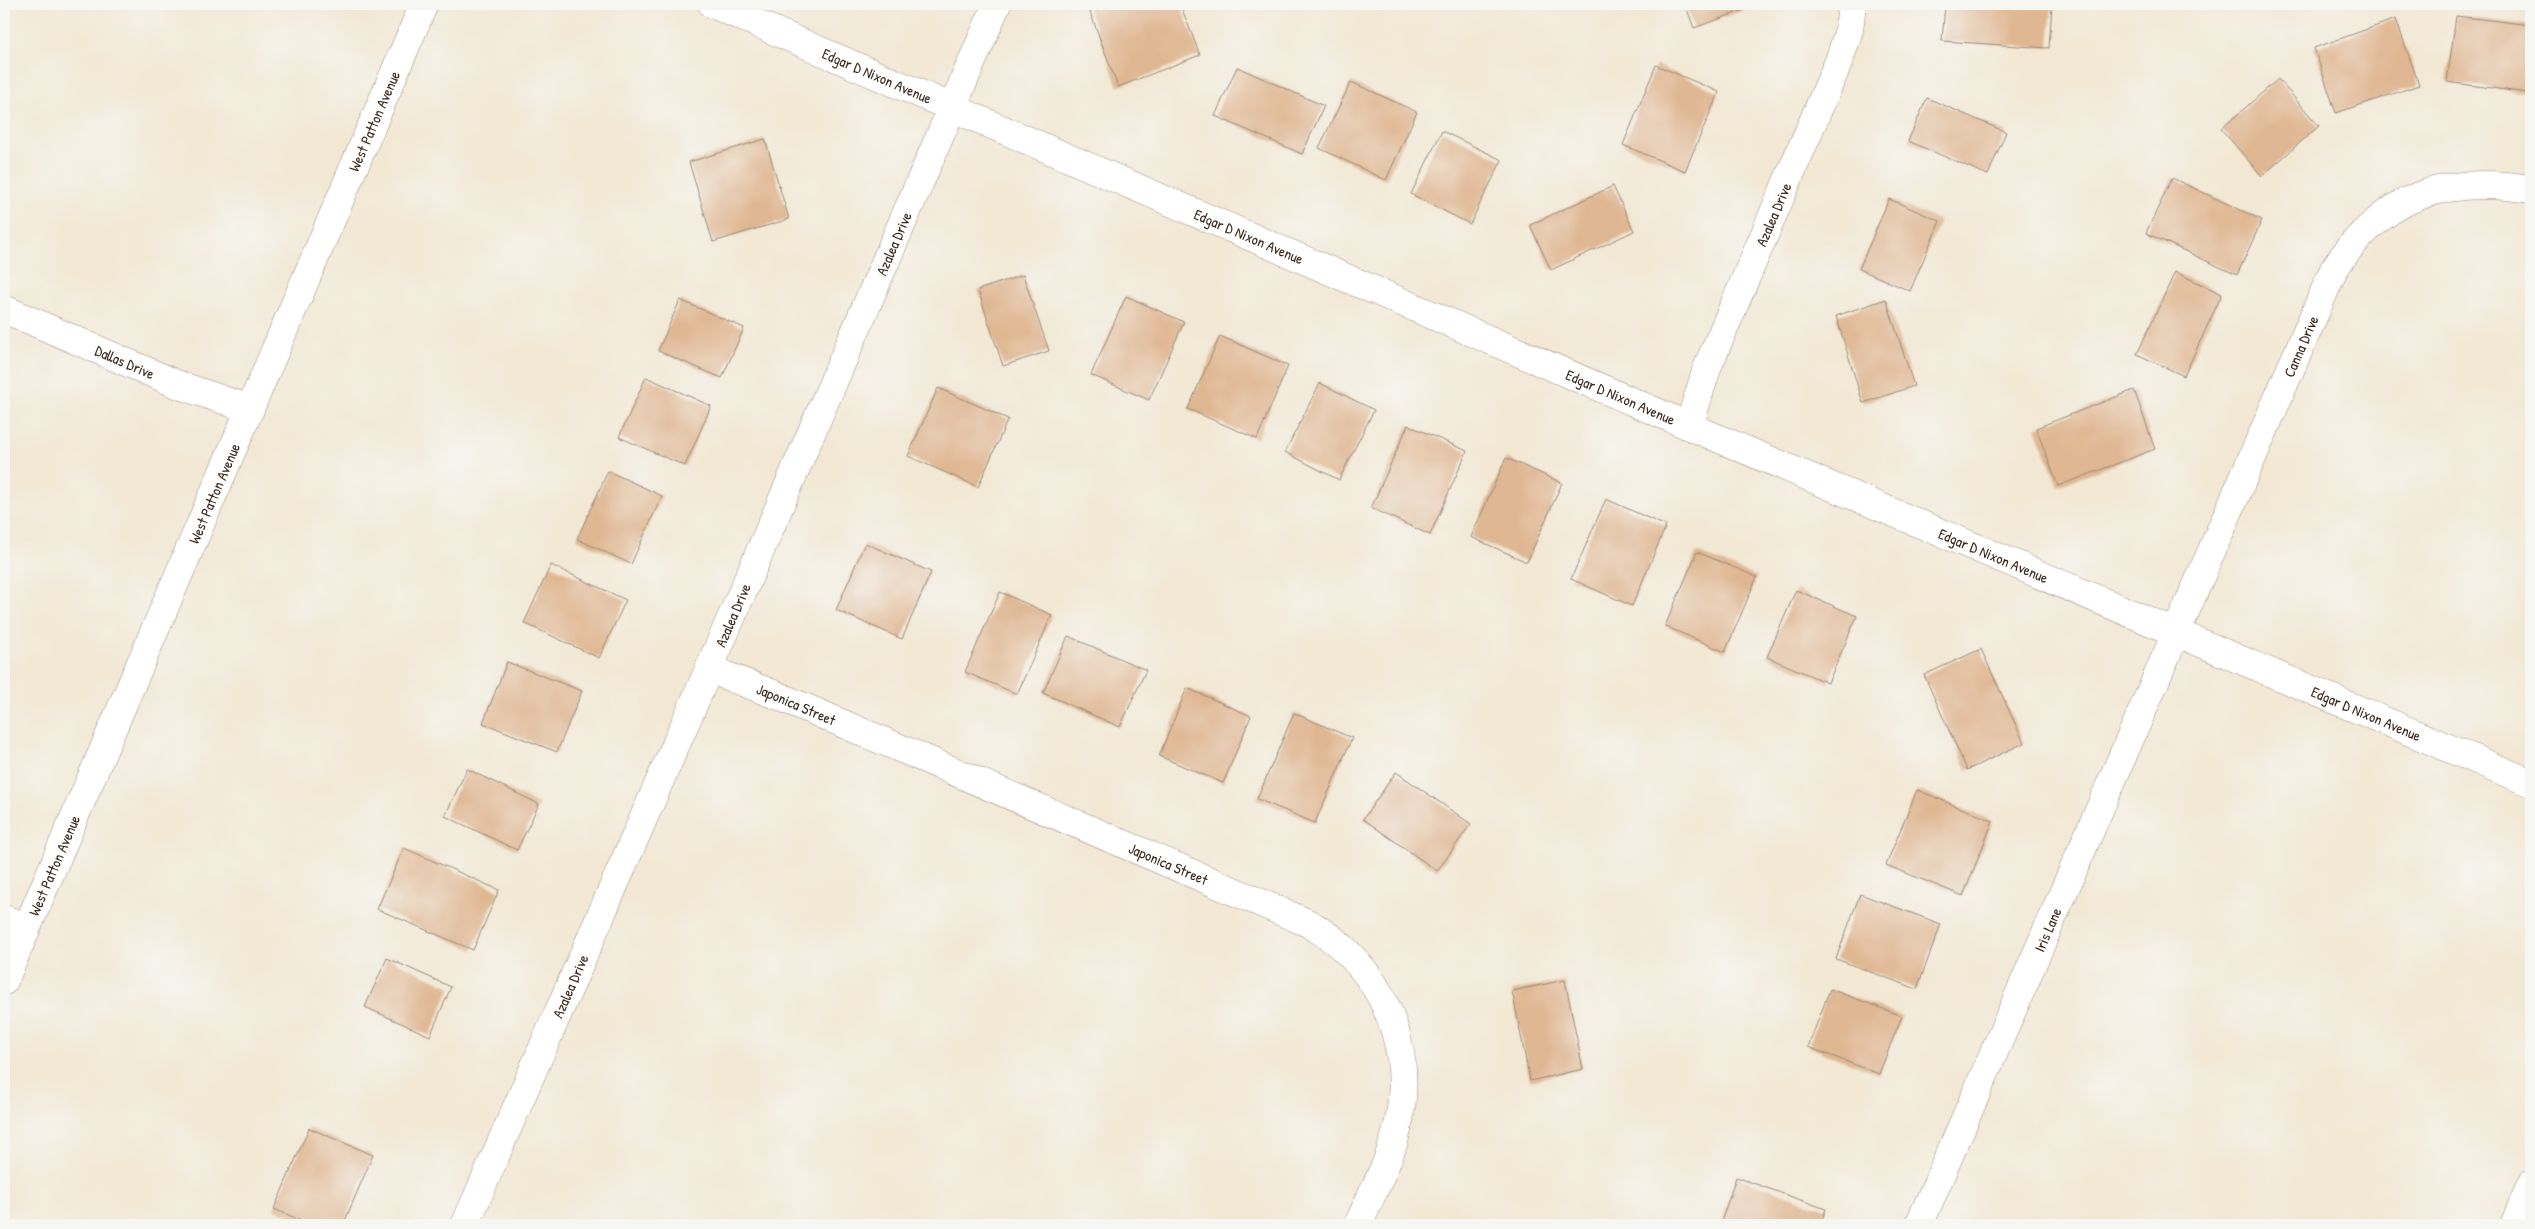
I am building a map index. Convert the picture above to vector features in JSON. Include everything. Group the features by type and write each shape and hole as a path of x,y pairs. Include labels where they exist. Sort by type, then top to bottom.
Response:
{"street":[{"name":"West Patton Avenue","path":"4,981 15,923 250,409 424,4"},
{"name":"Edgar D Nixon Avenue","path":"712,4 1689,426 2531,783"},
{"name":"Azalea Drive","path":"465,1225 709,669 997,4"},
{"name":"Azalea Drive","path":"1689,426 1707,368 1839,62 1849,30 1852,4"},
{"name":"Canna Drive","path":"2175,633 2334,269 2352,242 2370,224 2402,202 2438,190 2477,184 2531,189"},
{"name":"Dallas Drive","path":"4,309 178,385 250,409"},
{"name":"Iris Lane","path":"1919,1225 2175,633"},
{"name":"Japonica Street","path":"709,669 776,694 1310,924 1343,948 1366,972 1387,1007 1399,1039 1403,1068 1402,1098 1397,1131 1358,1225"},
{"path":"2514,1225 2531,1184"}],"building":[{"path":"1087,4 1180,4 1200,55 1118,87"},
{"path":"1685,4 1741,4 1744,10 1694,28"},
{"path":"1945,4 2052,4 2049,48 1942,41"},
{"path":"2456,16 2531,25 2531,66 2528,93 2447,82"},
{"path":"2396,19 2419,85 2336,113 2314,48"},
{"path":"1656,65 1719,92 1685,171 1623,145"},
{"path":"1237,67 1324,106 1302,154 1215,116"},
{"path":"2278,79 2319,126 2262,176 2221,129"},
{"path":"1351,82 1417,112 1386,180 1319,148"},
{"path":"1927,98 2006,132 1988,175 1908,141"},
{"path":"1442,131 1502,160 1470,224 1411,194"},
{"path":"765,139 789,219 713,242 689,162"},
{"path":"2172,178 2262,220 2237,275 2146,233"},
{"path":"1613,186 1634,231 1551,270 1530,225"},
{"path":"1889,199 1940,221 1910,291 1859,269"},
{"path":"2175,272 2222,294 2184,376 2137,354"},
{"path":"1023,275 1049,351 1003,366 978,290"},
{"path":"1126,296 1184,322 1149,400 1091,375"},
{"path":"1886,299 1914,386 1863,403 1836,316"},
{"path":"680,300 744,328 722,378 658,351"},
{"path":"1220,336 1288,366 1257,439 1188,409"},
{"path":"646,377 711,406 685,466 619,437"},
{"path":"1320,383 1374,410 1339,480 1285,452"},
{"path":"938,388 1008,419 978,487 908,456"},
{"path":"2134,390 2155,449 2058,486 2036,428"},
{"path":"1408,425 1467,451 1430,535 1371,508"},
{"path":"1506,458 1562,483 1527,562 1471,537"},
{"path":"608,471 662,496 631,564 577,539"},
{"path":"1606,499 1666,526 1632,606 1571,579"},
{"path":"865,543 931,572 902,639 836,610"},
{"path":"1697,552 1757,577 1725,652 1665,626"},
{"path":"551,565 626,600 599,658 524,623"},
{"path":"1796,590 1857,616 1828,683 1767,657"},
{"path":"1000,592 1052,615 1017,694 965,672"},
{"path":"1068,636 1146,670 1120,727 1043,693"},
{"path":"1981,649 2024,743 1967,770 1924,675"},
{"path":"507,662 582,691 557,752 483,723"},
{"path":"1187,688 1251,716 1223,783 1159,756"},
{"path":"1294,713 1352,738 1315,823 1257,799"},
{"path":"467,769 539,804 517,850 445,816"},
{"path":"1396,772 1471,824 1437,871 1363,819"},
{"path":"1917,790 1993,821 1963,896 1886,865"},
{"path":"404,848 499,890 473,950 377,909"},
{"path":"1860,894 1941,924 1917,989 1836,959"},
{"path":"387,958 451,987 430,1036 365,1007"},
{"path":"1565,980 1583,1069 1530,1081 1512,991"},
{"path":"1830,989 1902,1016 1879,1074 1808,1047"},
{"path":"309,1128 373,1155 343,1225 312,1225 274,1209"},
{"path":"1736,1177 1826,1209 1820,1225 1720,1225"}]}
